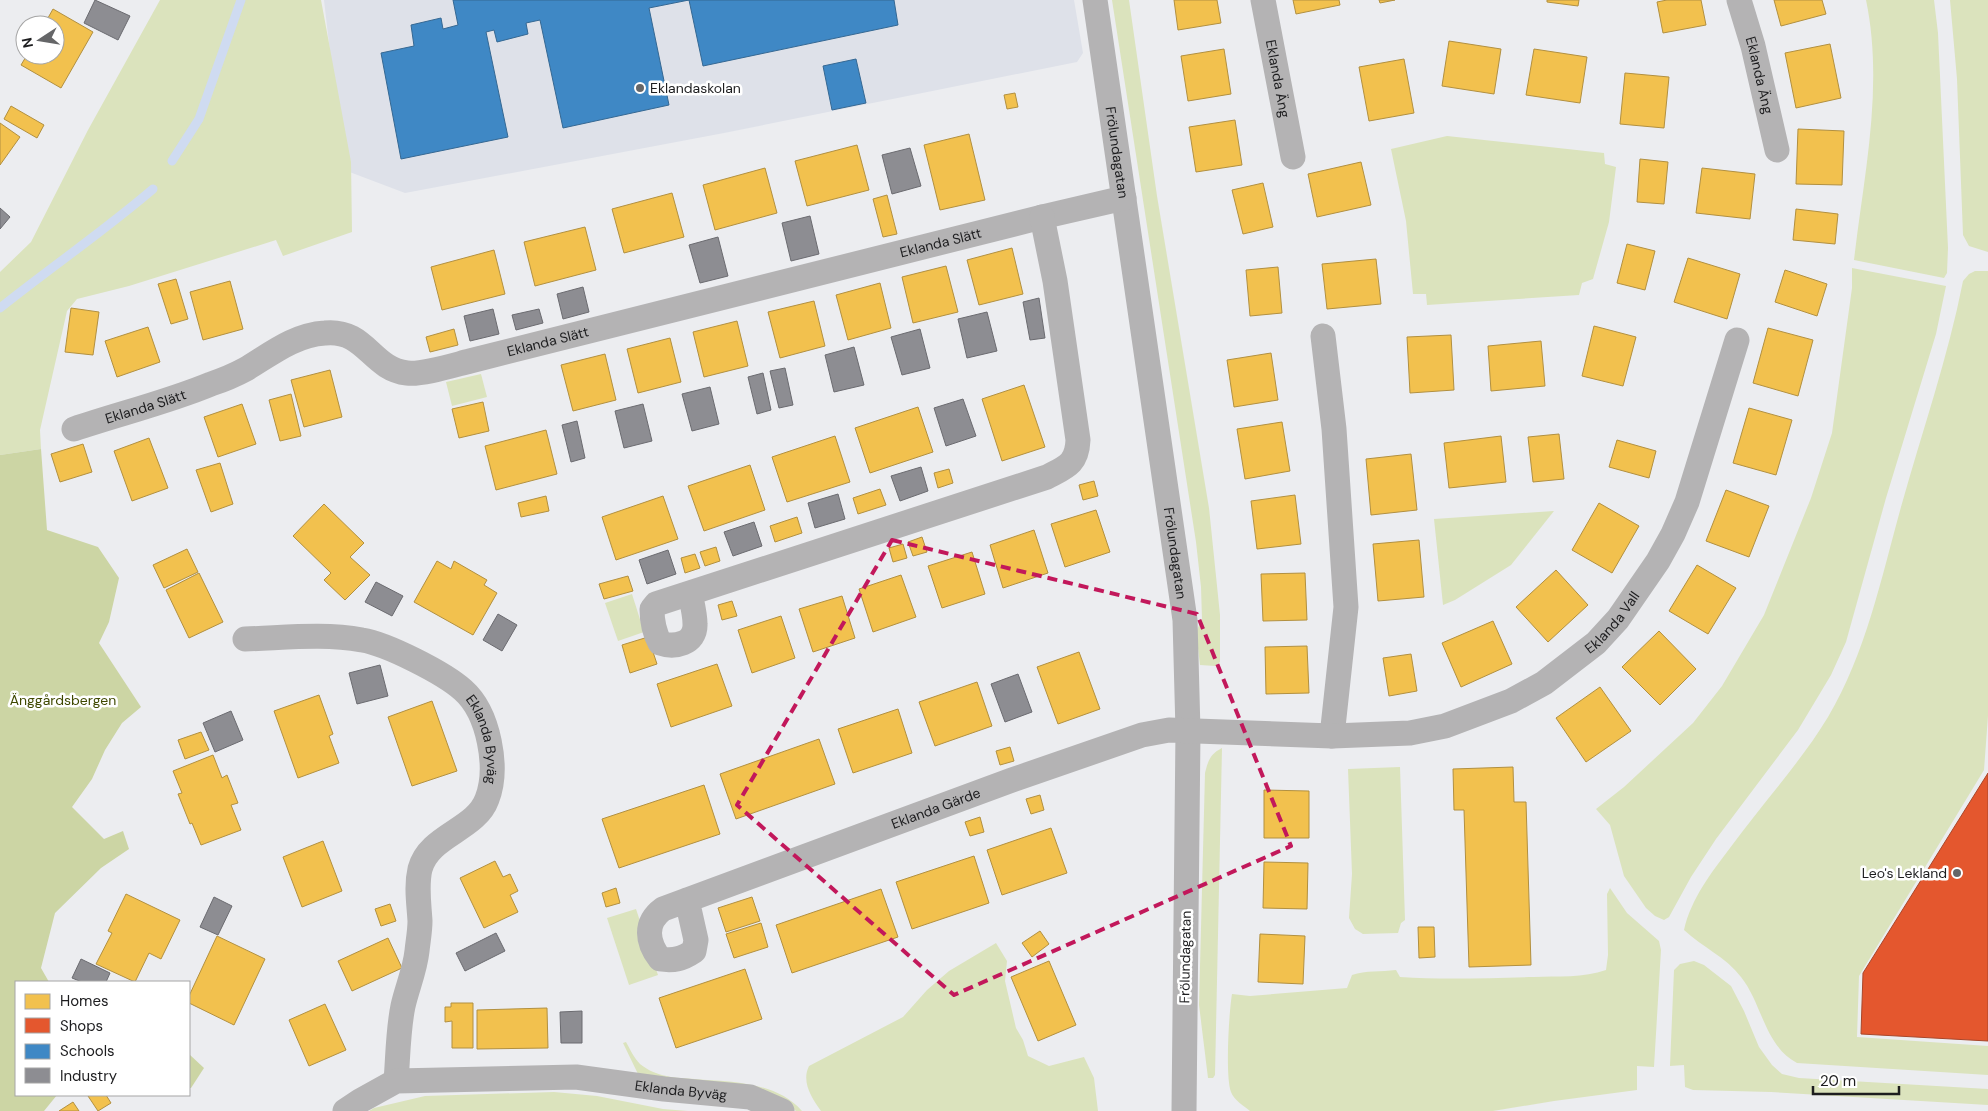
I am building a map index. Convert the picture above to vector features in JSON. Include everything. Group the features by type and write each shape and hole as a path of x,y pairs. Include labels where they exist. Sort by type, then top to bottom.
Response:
{"street":[{"name":"Frölundagatan","path":"1095,0 1184,612 1188,731 1184,1111"},
{"name":"Eklanda Äng","path":"1263,0 1293,157"},
{"name":"Eklanda Äng","path":"1739,0 1753,46 1778,150"},
{"name":"Eklanda Slätt","path":"74,429 210,385 244,370 280,347 305,336 327,332 347,335 359,341 390,368 407,373 419,372 470,361 1042,216 1124,198"},
{"path":"690,593 878,530 1047,477 1073,461 1078,452 1078,440 1056,290 1042,216"},
{"path":"1323,336 1334,429 1346,606 1332,736"},
{"name":"Eklanda Vall","path":"1188,731 1332,736 1410,733 1445,726 1511,701 1544,683 1596,643 1618,619 1658,561 1673,534 1693,484 1737,340"},
{"name":"Eklanda Byväg","path":"245,639 326,637 361,640 379,644 439,674 463,690 475,705 485,727 491,748 492,778 487,800 476,816 437,845 420,867 418,887 420,924 416,959 403,1008 396,1082"},
{"name":"Eklanda Gärde","path":"686,900 1012,780 1142,735 1170,730 1188,731"},
{"name":"Eklanda Byväg","path":"345,1111 396,1082 576,1077 664,1089 750,1097 782,1111"}],"highlighted area":[{"path":"892,540 1197,614 1291,846 954,995 737,805"}],"shaded area":[{"name":"Eklandaskolan","path":"324,0 1074,0 1083,53 1077,62 724,133 405,193 339,168 333,78"}],"green space":[{"path":"160,0 321,0 351,162 352,232 283,256 276,240 129,286 77,299 67,311 40,430 41,449 0,455 0,272 31,242 88,130"},
{"path":"1112,0 1129,0 1157,196 1209,508 1220,615 1220,662 1215,666 1200,665 1196,632 1202,619 1201,587 1196,542"},
{"path":"1866,0 1934,0 1938,33 1948,248 1947,273 1944,278 1854,260 1867,163 1873,97 1871,32"},
{"path":"1950,0 1988,0 1988,252 1969,246 1963,235 1957,79"},
{"path":"1447,136 1604,153 1605,164 1616,167 1609,222 1593,279 1582,283 1579,295 1427,305 1426,294 1413,294 1406,221 1391,149"},
{"path":"1852,268 1946,286 1936,334 1886,498 1846,642 1831,675 1798,730 1716,839 1691,877 1669,917 1664,920 1655,916 1646,908 1624,876 1610,825 1596,809 1624,787 1693,723 1722,686 1764,615 1811,498 1832,433 1852,288"},
{"path":"1975,271 1988,271 1988,716 1984,770 1859,976 1857,1037 1988,1046 1988,1075 1797,1063 1777,1046 1741,977 1721,958 1684,930 1691,908 1702,887 1817,734 1841,693 1853,667 1879,588 1942,366 1963,281 1969,274"},
{"path":"481,374 487,397 452,406 446,382"},
{"name":"Änggårdsbergen","path":"41,449 47,530 98,547 119,578 109,622 99,643 141,707 122,723 105,750 92,779 72,807 104,839 123,831 129,849 101,868 55,913 41,968 48,981 15,981 15,1096 56,1096 44,1111 0,1111 0,455"},
{"path":"1554,511 1511,565 1455,600 1443,605 1434,519"},
{"path":"632,594 644,632 618,641 605,603"},
{"path":"1222,748 1215,1075 1213,1078 1208,1078 1199,1005 1205,773 1210,758"},
{"path":"1400,767 1405,920 1401,923 1398,933 1363,934 1355,929 1349,918 1352,874 1348,769"},
{"path":"1610,888 1627,913 1659,941 1661,950 1654,1067 1637,1066 1637,1090 1493,1111 1250,1111 1232,1095 1229,1084 1228,1059 1232,994 1250,996 1347,988 1352,975 1357,973 1396,970 1400,977 1433,978 1570,976 1598,973 1606,970 1608,955 1607,894"},
{"path":"636,909 658,975 629,985 607,918"},
{"path":"996,943 1007,961 1005,981 1016,1028 1023,1040 1028,1056 1049,1066 1084,1057 1094,1078 1098,1111 821,1111 811,1095 807,1084 806,1078 809,1066 903,1017 927,990 949,971"},
{"path":"1694,961 1704,965 1731,986 1759,1047 1772,1065 1782,1074 1799,1078 1988,1089 1988,1105 1771,1092 1693,1090 1685,1087 1684,1065 1670,1066 1674,970 1680,964"},
{"path":"626,1042 638,1062 653,1072 673,1077 737,1083 766,1088 791,1101 802,1111 796,1111 786,1102 638,1074 623,1043"},
{"path":"190,1055 204,1068 190,1088"},
{"path":"554,1092 597,1096 663,1109 688,1111 369,1111 374,1108 425,1096"}],"building: Homes":[{"path":"1174,0 1217,0 1221,23 1178,30"},
{"path":"1293,0 1339,0 1340,5 1296,14"},
{"path":"1379,0 1395,0 1380,3"},
{"path":"1547,0 1579,0 1578,6 1547,2"},
{"path":"1667,0 1701,0 1706,25 1663,33 1657,2"},
{"path":"1774,0 1822,0 1826,14 1781,26"},
{"path":"53,9 63,15 50,15"},
{"path":"65,16 93,32 61,88 21,65 65,65"},
{"path":"1449,41 1501,49 1494,94 1442,86"},
{"path":"1830,44 1841,98 1796,108 1785,53"},
{"path":"1224,49 1231,94 1188,101 1181,56"},
{"path":"1534,49 1587,57 1580,103 1526,95"},
{"path":"1404,59 1414,113 1369,121 1359,67"},
{"path":"1625,73 1669,77 1664,128 1620,124"},
{"path":"1015,93 1018,107 1007,109 1004,95"},
{"path":"11,106 44,125 37,138 4,119"},
{"path":"1235,120 1242,165 1196,172 1189,127"},
{"path":"0,123 20,137 0,165"},
{"path":"1798,129 1844,131 1842,185 1796,184"},
{"path":"969,134 985,200 940,210 924,145"},
{"path":"857,145 869,190 807,206 795,161"},
{"path":"1640,159 1668,162 1664,204 1637,202"},
{"path":"1361,162 1371,205 1317,217 1308,174"},
{"path":"765,168 777,213 715,230 703,185"},
{"path":"1702,168 1755,174 1750,219 1696,213"},
{"path":"1263,183 1273,227 1243,234 1232,190"},
{"path":"672,193 684,237 624,253 612,209"},
{"path":"887,195 897,234 883,237 873,199"},
{"path":"1796,209 1838,214 1835,244 1793,240"},
{"path":"585,227 596,270 535,286 524,242"},
{"path":"1627,244 1655,251 1645,290 1617,283"},
{"path":"1012,248 1023,294 979,305 967,260"},
{"path":"494,250 505,294 442,310 431,267"},
{"path":"1688,258 1740,274 1727,319 1674,302"},
{"path":"1376,259 1381,304 1327,309 1322,264"},
{"path":"946,266 958,312 913,323 902,277"},
{"path":"1278,267 1282,313 1250,316 1246,270"},
{"path":"1785,270 1827,284 1817,316 1775,302"},
{"path":"176,279 188,319 171,324 158,284"},
{"path":"230,281 243,329 203,340 190,292"},
{"path":"880,283 891,328 848,340 836,295"},
{"path":"814,301 825,346 780,358 768,312"},
{"path":"71,308 99,312 93,355 65,352"},
{"path":"737,321 748,366 704,377 693,332"},
{"path":"1594,326 1636,337 1623,386 1582,376"},
{"path":"148,327 160,362 117,377 105,341"},
{"path":"1768,328 1813,340 1798,396 1753,383"},
{"path":"454,329 458,345 430,352 426,337"},
{"path":"1451,335 1454,390 1410,393 1407,337"},
{"path":"670,338 681,382 638,393 627,349"},
{"path":"1541,341 1545,386 1491,391 1488,346"},
{"path":"1271,353 1278,400 1234,407 1227,360"},
{"path":"605,354 616,400 573,411 561,365"},
{"path":"330,370 342,417 304,427 291,380"},
{"path":"1024,385 1045,447 1002,461 982,399"},
{"path":"291,394 301,436 280,441 269,400"},
{"path":"483,402 489,431 459,438 452,409"},
{"path":"242,404 256,444 218,457 204,417"},
{"path":"918,407 933,452 870,473 855,428"},
{"path":"1749,408 1792,420 1776,475 1733,463"},
{"path":"1282,422 1290,471 1245,479 1237,429"},
{"path":"546,430 557,474 496,490 485,446"},
{"path":"1559,434 1564,479 1533,482 1528,437"},
{"path":"835,436 850,482 787,502 772,457"},
{"path":"1501,436 1506,482 1449,488 1444,443"},
{"path":"149,438 168,488 132,501 114,451"},
{"path":"1617,440 1656,451 1649,478 1609,467"},
{"path":"83,444 92,472 60,482 51,454"},
{"path":"1411,454 1417,510 1371,515 1366,459"},
{"path":"220,463 233,504 211,512 196,470"},
{"path":"750,465 765,510 704,531 688,486"},
{"path":"949,469 953,483 938,488 934,473"},
{"path":"1094,481 1098,496 1083,500 1079,485"},
{"path":"880,489 886,505 858,514 853,498"},
{"path":"1726,490 1769,506 1749,557 1706,541"},
{"path":"1295,495 1301,544 1257,549 1251,501"},
{"path":"546,496 549,511 521,517 518,503"},
{"path":"663,496 678,539 616,560 602,517"},
{"path":"1599,503 1639,526 1612,573 1572,550"},
{"path":"324,504 364,543 350,557 370,575 345,600 324,580 331,573 293,536"},
{"path":"1096,510 1110,552 1065,567 1051,524"},
{"path":"797,517 802,533 775,542 770,526"},
{"path":"1034,530 1048,573 1003,588 990,545"},
{"path":"922,537 927,552 913,556 908,542"},
{"path":"1419,540 1424,597 1378,601 1373,544"},
{"path":"903,544 907,558 893,562 889,548"},
{"path":"716,547 720,561 705,566 700,552"},
{"path":"187,549 198,572 164,588 153,565"},
{"path":"972,552 985,594 942,608 928,566"},
{"path":"695,554 700,568 685,573 681,558"},
{"path":"437,561 451,569 454,561 487,580 484,585 497,593 473,635 414,602"},
{"path":"1697,565 1736,588 1708,634 1669,611"},
{"path":"1556,570 1588,605 1548,642 1516,607"},
{"path":"199,573 223,622 189,638 166,590"},
{"path":"1305,573 1307,620 1263,621 1261,574"},
{"path":"901,575 916,617 873,632 859,589"},
{"path":"628,576 633,591 604,599 599,584"},
{"path":"842,596 855,638 813,652 799,609"},
{"path":"732,601 737,616 722,620 718,605"},
{"path":"781,616 795,658 752,673 738,630"},
{"path":"1493,621 1512,664 1461,687 1442,643"},
{"path":"1659,631 1696,669 1660,705 1622,667"},
{"path":"648,637 657,664 630,673 622,645"},
{"path":"1307,646 1309,693 1266,694 1265,647"},
{"path":"1079,652 1100,709 1058,724 1037,667"},
{"path":"1411,654 1417,691 1389,696 1383,658"},
{"path":"717,664 732,706 671,727 657,684"},
{"path":"977,682 992,726 935,746 919,702"},
{"path":"1600,687 1631,731 1586,762 1556,718"},
{"path":"319,695 333,734 329,736 339,763 298,778 274,711"},
{"path":"432,701 457,771 412,786 388,717"},
{"path":"898,709 912,753 853,773 838,729"},
{"path":"201,732 209,750 185,759 178,740"},
{"path":"819,739 835,784 736,819 720,774"},
{"path":"1010,747 1014,761 1000,765 996,751"},
{"path":"213,755 222,778 227,775 238,803 231,805 241,830 201,845 178,794 182,793 173,771"},
{"path":"1513,767 1514,802 1526,802 1531,965 1469,967 1464,810 1454,810 1453,769"},
{"path":"704,785 720,834 619,868 602,819"},
{"path":"1264,790 1309,791 1309,838 1264,838"},
{"path":"1040,795 1044,810 1031,814 1026,799"},
{"path":"980,817 984,832 970,836 965,822"},
{"path":"1051,828 1067,873 1002,895 987,850"},
{"path":"323,841 342,891 302,907 283,857"},
{"path":"974,856 989,903 912,929 896,882"},
{"path":"495,861 503,877 510,874 518,891 510,895 518,912 484,928 460,878"},
{"path":"1264,862 1308,863 1307,909 1263,908"},
{"path":"616,888 620,903 606,907 602,893"},
{"path":"881,889 898,937 792,973 776,925"},
{"path":"126,894 180,920 161,959 149,953 135,981 96,964 112,933 108,931"},
{"path":"752,897 760,921 726,932 718,908"},
{"path":"390,904 396,921 381,926 375,909"},
{"path":"761,923 768,947 734,958 726,934"},
{"path":"1418,927 1434,927 1435,957 1419,958"},
{"path":"1040,931 1049,944 1032,957 1022,943"},
{"path":"1260,934 1305,936 1303,984 1258,982"},
{"path":"217,936 265,959 234,1025 190,1003 190,994"},
{"path":"388,938 402,968 352,991 338,961"},
{"path":"1049,961 1076,1025 1038,1041 1011,977"},
{"path":"745,969 762,1019 676,1048 659,998"},
{"path":"451,1003 473,1003 473,1048 452,1048 452,1021 445,1022 445,1007 451,1007"},
{"path":"325,1004 346,1050 309,1066 289,1020"},
{"path":"547,1008 548,1048 477,1049 477,1010"},
{"path":"88,1096 107,1096 111,1103 98,1111"},
{"path":"73,1102 79,1111 59,1111"}],"building: Shops":[{"name":"Leo's Lekland","path":"1988,773 1988,1041 1861,1034 1863,973"}],"building: Schools":[{"path":"453,0 689,0 649,8 669,105 563,128 540,20 526,23 528,34 497,42 494,30 486,32 508,137 401,159 381,53 414,46 411,25 441,18 443,29 458,25"},
{"path":"689,0 894,0 898,25 703,66"},
{"path":"856,59 866,103 832,110 823,66"}],"building: Industry":[{"path":"95,0 130,16 118,40 84,23"},
{"path":"910,148 921,186 892,194 882,155"},
{"path":"0,208 10,217 0,229"},
{"path":"810,216 819,254 791,261 782,223"},
{"path":"718,237 728,276 700,283 689,245"},
{"path":"583,287 589,312 563,319 557,294"},
{"path":"1039,298 1045,338 1030,340 1023,302"},
{"path":"493,309 499,334 470,341 464,316"},
{"path":"539,309 543,323 516,330 512,315"},
{"path":"987,312 997,351 967,358 958,319"},
{"path":"920,329 930,368 902,375 891,337"},
{"path":"854,347 864,385 834,392 825,355"},
{"path":"785,368 793,405 779,408 770,371"},
{"path":"763,373 771,410 757,414 748,377"},
{"path":"710,387 719,424 692,431 682,394"},
{"path":"963,399 976,436 946,446 934,408"},
{"path":"643,404 652,441 624,448 615,411"},
{"path":"577,421 585,458 571,462 562,425"},
{"path":"921,467 928,491 900,501 891,476"},
{"path":"838,494 845,519 815,528 808,503"},
{"path":"754,522 762,546 733,556 724,532"},
{"path":"668,550 676,574 647,584 639,560"},
{"path":"376,582 403,596 392,616 365,602"},
{"path":"498,614 517,625 502,651 483,640"},
{"path":"380,665 388,696 357,704 349,673"},
{"path":"1018,674 1032,712 1005,722 991,684"},
{"path":"231,711 243,740 215,752 203,723"},
{"path":"214,897 232,906 218,935 200,927"},
{"path":"496,933 505,951 465,971 456,953"},
{"path":"81,959 110,973 106,981 80,981 72,978"},
{"path":"582,1011 582,1043 561,1043 560,1012"}],"waterway":[{"path":"172,161 199,119 241,0"},
{"path":"0,308 153,189"}],"place":[{"name":"Eklandaskolan","path":"640,88"},
{"name":"Leo's Lekland","path":"1957,873"}]}
